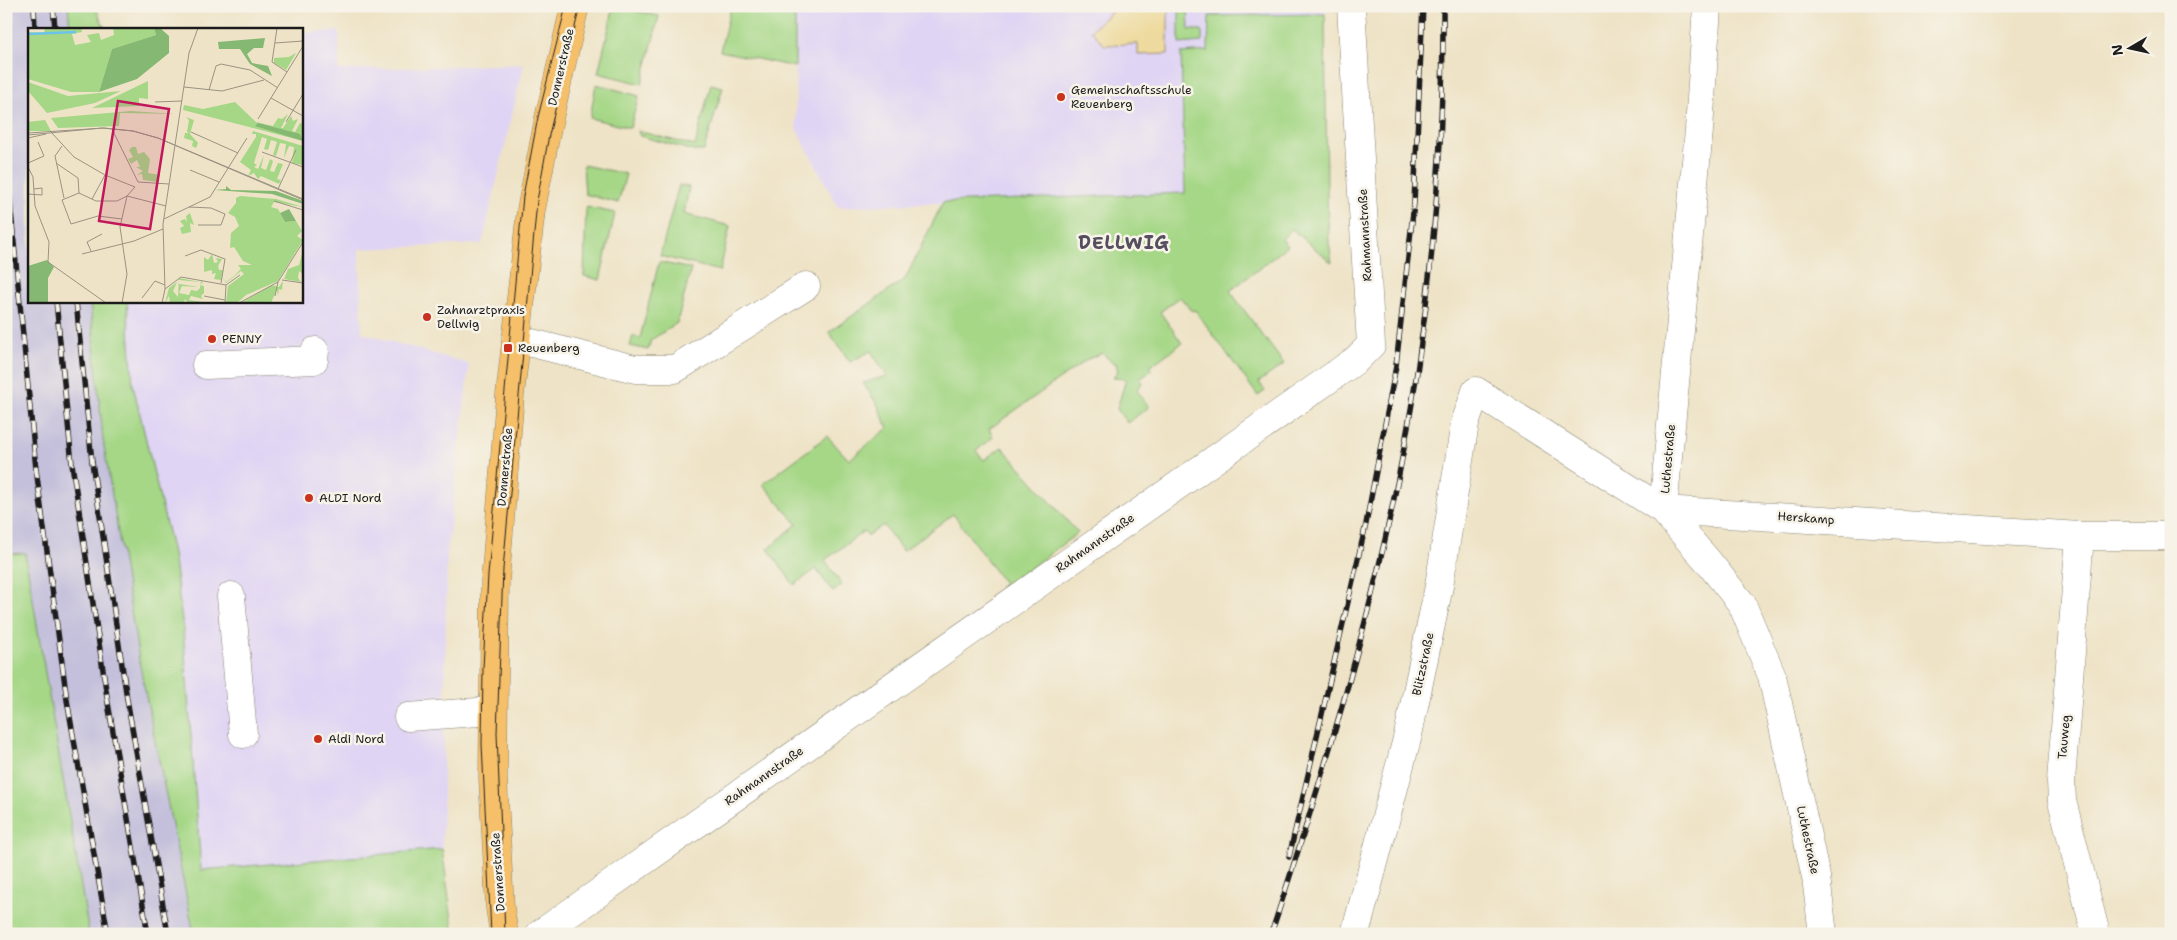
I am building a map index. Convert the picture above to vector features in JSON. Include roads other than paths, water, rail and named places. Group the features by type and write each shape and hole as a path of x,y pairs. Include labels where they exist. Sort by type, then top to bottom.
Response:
{"main road":[{"name":"Donnerstraße","path":"504,934 500,908 495,840 492,711 495,582 516,339 531,210 549,118 575,6"}],"street":[{"name":"Rahmannstraße","path":"540,934 1356,360 1371,345 1350,6"},
{"name":"Luthestraße","path":"1708,6 1699,130 1663,510 1742,604 1772,676 1816,877 1823,934"},
{"path":"516,339 635,369 675,369 806,286"},
{"path":"206,365 314,360 314,351"},
{"name":"Herskamp","path":"1476,391 1663,510 2080,536 2171,536"},
{"name":"Blitzstraße","path":"1355,934 1408,735 1439,586 1465,423 1476,391"},
{"name":"Tauweg","path":"2080,536 2061,781 2062,800 2096,934"},
{"path":"231,596 243,734"},
{"path":"408,717 492,711"}],"tram line":[{"path":"491,934 482,744 483,668 488,575 523,196 538,117 566,6"},
{"path":"505,934 497,733 503,569 537,201 549,135 580,6"}],"railway":[{"path":"34,6 35,28"},
{"path":"53,6 55,28"},
{"path":"1289,857 1366,524 1396,366 1414,203 1423,6"},
{"path":"1271,934 1294,865 1356,656 1391,515 1405,444 1429,281 1437,189 1442,98 1443,6"},
{"path":"6,160 36,469 67,700 108,934"},
{"path":"56,302 72,464 108,703 148,934"},
{"path":"76,302 92,462 127,699 168,934"}],"place":[{"name":"Gemeinschaftsschule Reuenberg","path":"1061,97"},
{"name":"Zahnarztpraxis Dellwig","path":"427,317"},
{"name":"PENNY","path":"212,339"},
{"name":"Reuenberg","path":"508,348"},
{"name":"ALDI Nord","path":"309,498"},
{"name":"Aldi Nord","path":"318,739"}],"district":[{"name":"DELLWIG","path":"1124,243"}]}
